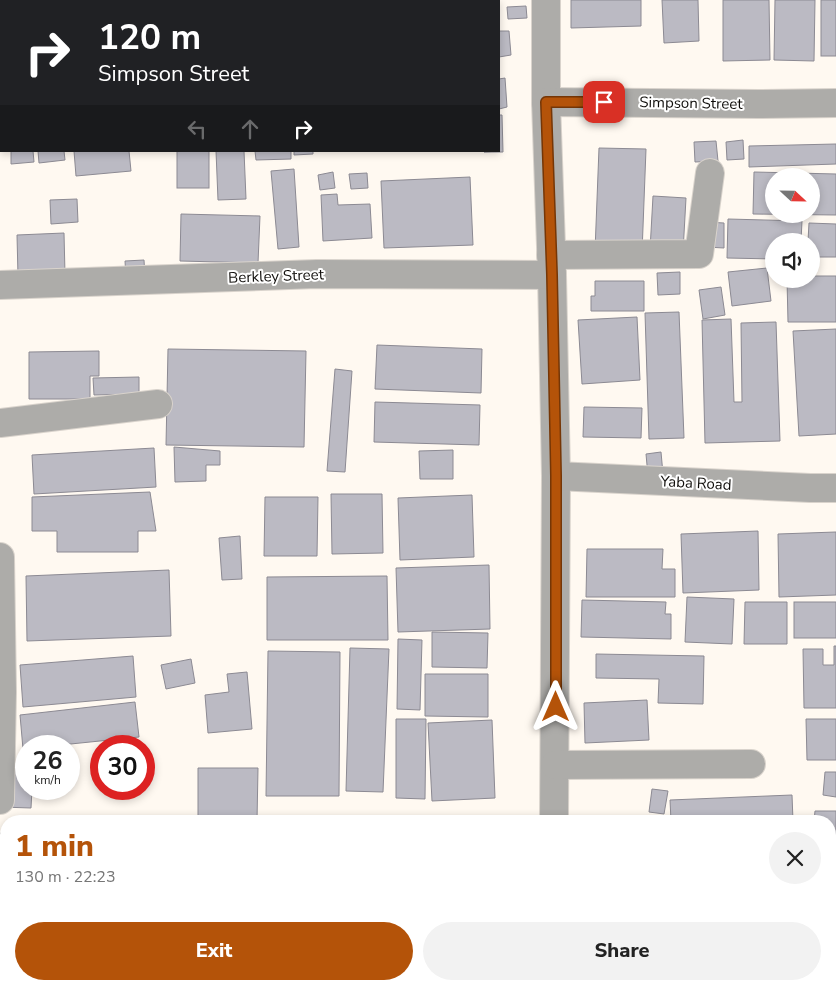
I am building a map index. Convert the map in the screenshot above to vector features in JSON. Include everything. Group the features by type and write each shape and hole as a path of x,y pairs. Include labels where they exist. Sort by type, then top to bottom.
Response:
{"street":[{"path":"546,0 546,102 552,265 556,476 554,815"},
{"name":"Simpson Street","path":"546,102 836,103"},
{"name":"Berkley Street","path":"0,285 552,265 699,254 710,173"},
{"path":"0,423 158,404"},
{"name":"Yaba Road","path":"556,476 836,488"},
{"path":"0,557 2,692 0,800"},
{"path":"555,765 751,764"}],"building":[{"path":"571,0 641,0 641,26 571,28"},
{"path":"662,0 698,0 699,41 664,43"},
{"path":"723,0 769,0 770,60 723,61"},
{"path":"775,0 815,0 814,61 774,60"},
{"path":"821,0 836,0 836,56 821,56"},
{"path":"526,6 527,18 508,19 507,7"},
{"path":"500,31 509,31 511,55 500,57"},
{"path":"505,78 507,107 500,109 500,79"},
{"path":"500,115 502,115 503,152 500,152"},
{"path":"743,140 744,159 727,160 726,142"},
{"path":"716,141 718,161 695,162 694,142"},
{"path":"836,144 836,164 749,167 749,146"},
{"path":"599,148 646,149 642,253 595,251"},
{"path":"11,152 33,152 34,162 11,164"},
{"path":"38,152 64,152 65,160 39,163"},
{"path":"74,152 129,152 131,171 76,176"},
{"path":"177,152 209,152 209,188 177,188"},
{"path":"216,152 244,152 246,199 218,200"},
{"path":"255,152 291,152 291,159 256,160"},
{"path":"294,152 313,152 313,154 294,155"},
{"path":"294,169 299,247 278,249 271,171"},
{"path":"333,172 335,188 320,190 318,175"},
{"path":"754,172 765,172 765,214 753,214"},
{"path":"367,173 368,188 351,189 349,174"},
{"path":"820,174 836,174 836,215 820,215"},
{"path":"470,177 473,245 384,248 381,181"},
{"path":"337,194 338,205 370,204 372,238 323,241 321,195"},
{"path":"653,196 686,198 683,252 650,250"},
{"path":"77,199 78,222 51,224 50,200"},
{"path":"181,214 260,216 258,263 180,261"},
{"path":"728,219 765,220 765,223 802,223 801,233 765,233 765,259 727,258"},
{"path":"706,222 724,223 724,248 706,247"},
{"path":"809,223 836,224 836,257 820,257 820,233 808,233"},
{"path":"64,233 65,274 18,276 17,235"},
{"path":"144,260 145,277 126,278 125,261"},
{"path":"765,268 765,288 769,288 771,301 732,306 728,272"},
{"path":"680,272 680,294 658,295 657,273"},
{"path":"820,276 836,276 836,322 788,322 787,288 820,288"},
{"path":"595,281 644,281 644,311 591,311 591,296 595,296"},
{"path":"721,287 725,315 703,319 699,290"},
{"path":"679,312 684,438 649,439 645,313"},
{"path":"637,317 640,380 582,384 578,320"},
{"path":"731,319 734,402 742,402 741,323 776,322 780,441 705,443 702,320"},
{"path":"836,329 836,434 799,436 793,331"},
{"path":"377,345 482,349 481,393 375,389"},
{"path":"168,349 306,351 304,447 166,445"},
{"path":"99,351 99,376 90,376 90,399 29,399 29,352"},
{"path":"335,369 352,371 345,472 327,471"},
{"path":"139,377 139,394 94,395 93,378"},
{"path":"375,402 480,405 479,445 374,442"},
{"path":"584,407 642,408 641,438 583,437"},
{"path":"174,447 220,451 220,465 206,465 206,481 175,482"},
{"path":"154,448 156,487 34,494 32,455"},
{"path":"453,450 453,479 420,479 419,451"},
{"path":"661,452 663,474 648,476 646,454"},
{"path":"150,492 156,531 138,531 138,552 57,552 57,531 32,531 32,497"},
{"path":"331,494 382,494 383,553 332,554"},
{"path":"472,495 474,557 400,560 398,498"},
{"path":"265,497 318,497 317,556 264,556"},
{"path":"758,531 759,590 683,593 681,534"},
{"path":"836,532 836,595 779,597 778,534"},
{"path":"240,536 242,579 222,580 219,538"},
{"path":"587,549 663,549 662,569 675,569 675,597 586,597"},
{"path":"489,565 490,629 398,632 396,568"},
{"path":"169,570 171,636 27,641 26,576"},
{"path":"387,576 388,640 267,640 267,577"},
{"path":"687,597 734,599 732,644 685,642"},
{"path":"582,600 666,602 665,614 671,614 671,639 581,637"},
{"path":"745,602 787,602 787,644 744,644"},
{"path":"794,602 836,602 836,638 794,638"},
{"path":"432,632 488,633 487,668 432,667"},
{"path":"398,639 422,640 420,710 397,709"},
{"path":"834,646 836,646 836,708 804,708 803,649 823,649 823,665 834,665"},
{"path":"350,648 389,649 383,792 346,791"},
{"path":"268,651 340,652 339,796 266,796"},
{"path":"596,654 704,656 703,704 658,703 659,679 596,678"},
{"path":"133,656 136,697 23,707 20,665"},
{"path":"191,659 195,683 166,689 161,665"},
{"path":"247,672 252,729 208,733 205,695 229,692 227,674"},
{"path":"425,674 488,674 488,717 425,716"},
{"path":"647,700 649,740 585,743 584,703"},
{"path":"135,702 139,735 90,735 90,742 80,743 80,735 22,735 20,715"},
{"path":"396,719 426,719 425,799 396,798"},
{"path":"806,719 836,719 836,760 807,760"},
{"path":"492,720 495,798 432,801 428,723"},
{"path":"4,764 15,765 15,800 31,800 31,808 1,807"},
{"path":"198,768 258,768 257,815 198,815"},
{"path":"825,772 836,772 836,797 823,795"},
{"path":"652,789 668,791 664,814 649,812"},
{"path":"792,795 793,815 671,815 670,800"},
{"path":"815,811 836,811 836,815 815,815"}],"route":[{"path":"556,707 556,476 546,102 604,102"}]}
